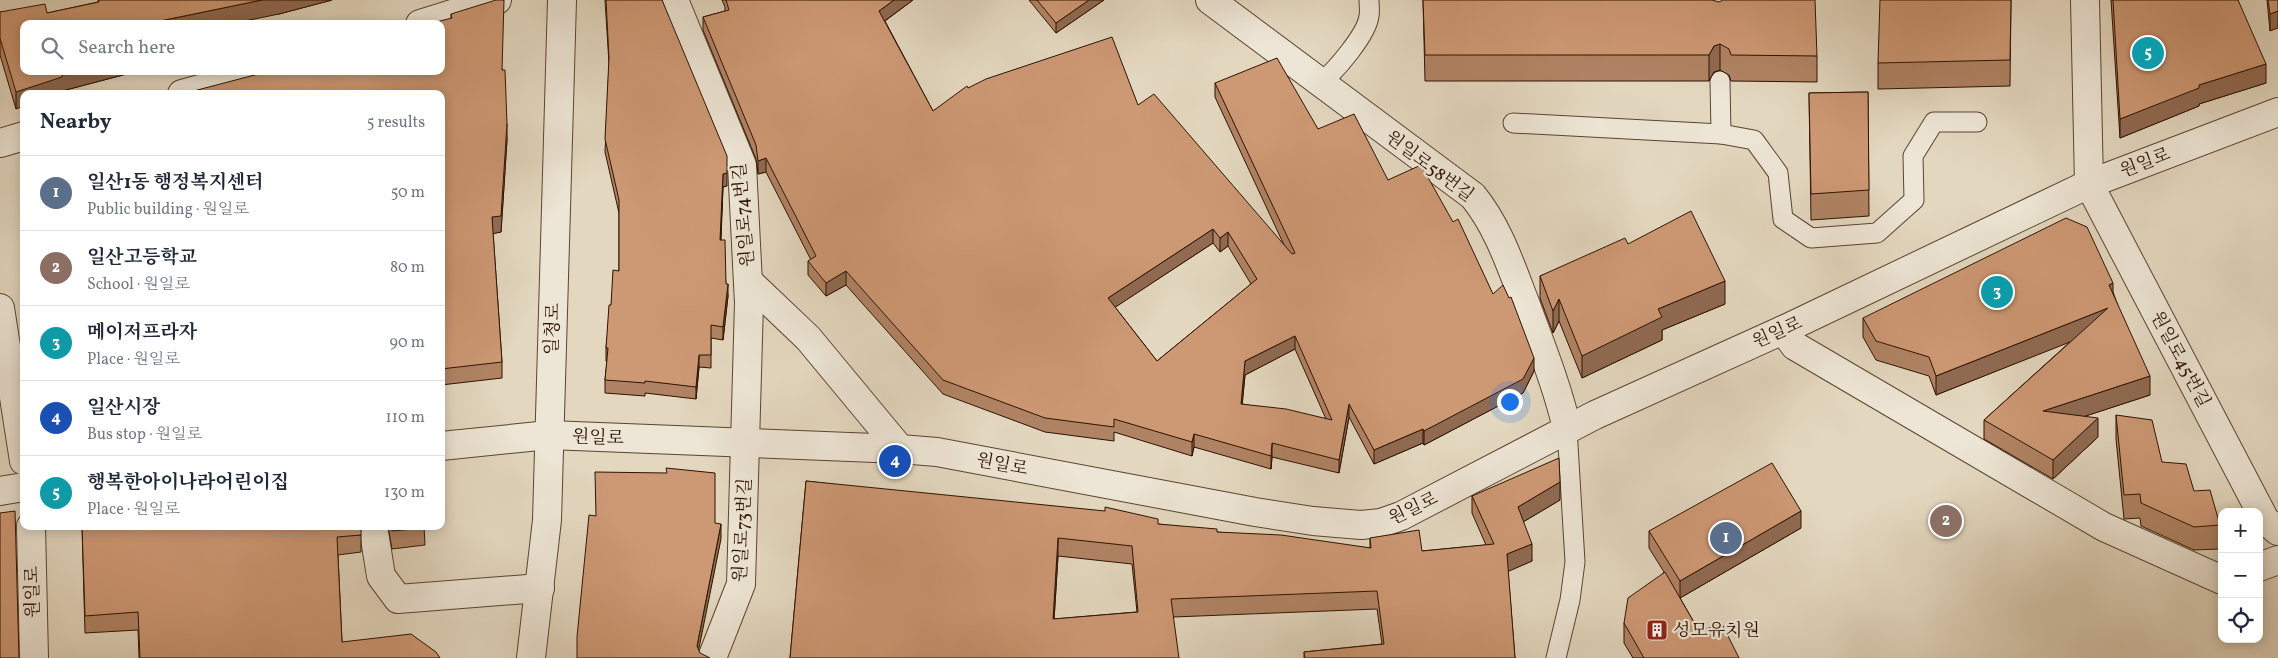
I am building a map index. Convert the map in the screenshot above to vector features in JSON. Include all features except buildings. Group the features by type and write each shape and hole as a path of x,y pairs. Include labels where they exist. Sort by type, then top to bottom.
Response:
{"street":[{"path":"433,20 497,0"},
{"name":"일청로","path":"531,658 548,520 562,0"},
{"name":"원일로74번길","path":"674,0 742,165 748,282 747,443"},
{"name":"원일로58번길","path":"1210,0 1473,196 1487,213 1502,243 1559,393 1567,428"},
{"path":"2085,0 2089,184"},
{"path":"196,90 251,75"},
{"name":"원일로","path":"445,446 549,435 937,452 1254,512 1361,525 1381,523 1401,516 1567,428 1783,330 2089,184 2278,112"},
{"path":"0,143 20,137"},
{"name":"원일로45번길","path":"2089,184 2265,520 2278,531"},
{"path":"748,282 808,338 900,449"},
{"path":"0,308 20,436"},
{"path":"1783,330 1795,346 2104,527 2218,578"},
{"name":"원일로73번길","path":"720,653 742,584 747,443"},
{"path":"0,491 20,488"},
{"name":"원일로","path":"31,530 34,658"},
{"path":"374,530 381,576 398,599 540,588"},
{"path":"2263,566 2278,560"}],"lane":[{"path":"1320,83 1334,73 1353,47 1370,17 1369,0"},
{"path":"1720,81 1721,134"},
{"path":"1513,123 1721,134 1754,140 1778,173 1783,220 1811,238 1877,233 1914,200 1913,156 1934,122 1977,122"},
{"path":"1556,658 1570,600 1575,562 1567,428"}],"place":[{"name":"행복한아이나라어린이집","path":"2148,53"},
{"name":"메이저프라자","path":"1997,292"},
{"name":"일산시장","path":"895,461"},
{"name":"일산고등학교","path":"1946,521"},
{"name":"일산1동 행정복지센터","path":"1726,538"},
{"name":"성모유치원","path":"1657,630"}]}
